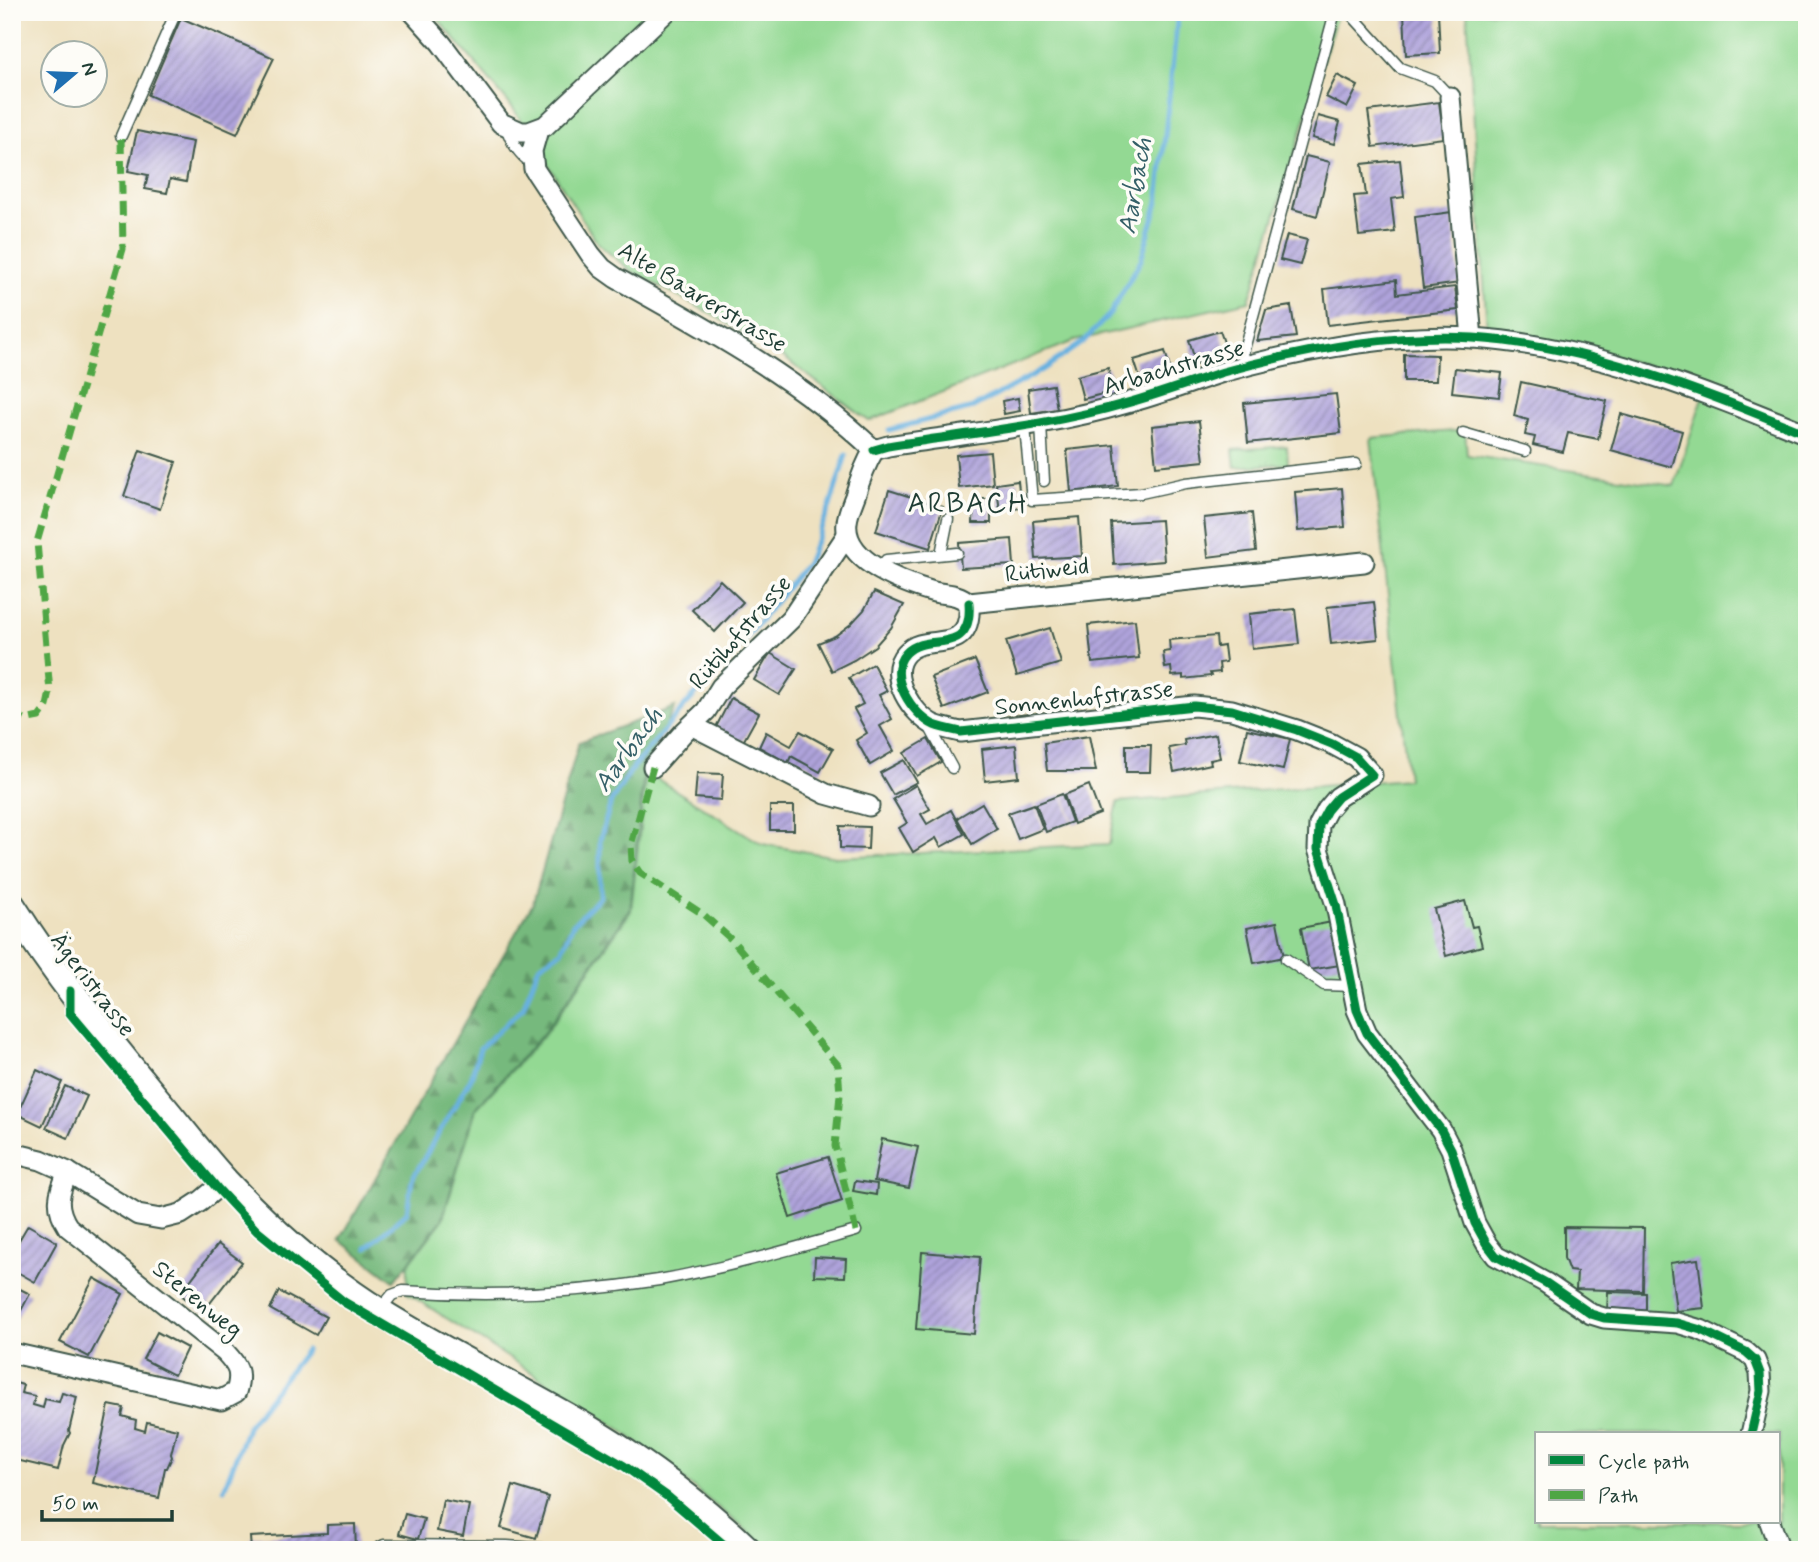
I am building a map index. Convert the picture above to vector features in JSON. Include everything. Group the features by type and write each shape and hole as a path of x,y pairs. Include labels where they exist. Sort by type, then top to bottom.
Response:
{"main road":[{"name":"Ägeristrasse","path":"12,906 97,1028 225,1181 270,1226 307,1258 379,1311 596,1433 643,1464 695,1503 748,1550"}],"street":[{"name":"Alte Baarerstrasse","path":"413,12 441,43 507,128"},
{"path":"507,128 521,132 538,130 545,126 666,12"},
{"path":"1451,97 1472,338"},
{"path":"533,163 532,150 538,130"},
{"name":"Alte Baarerstrasse","path":"533,163 545,187 602,268 765,364 821,403 874,450"},
{"name":"Arbachstrasse","path":"874,450 1033,425 1127,403 1246,367 1348,345 1412,338 1472,338 1538,346 1629,368 1726,400 1807,434"},
{"path":"847,535 847,522 858,486 874,450"},
{"name":"Rütiweid","path":"847,535 857,554 880,570 936,592 959,595 969,603 1364,562"},
{"name":"Rütihofstrasse","path":"653,767 706,711 721,687 790,619 847,535"},
{"name":"Sonnenhofstrasse","path":"969,603 970,617 965,629 956,638 921,644 905,653 899,667 901,688 913,708 933,724 961,732 1194,706 1232,710 1297,730 1356,757 1372,775 1338,797 1327,810 1319,825 1318,849 1336,905 1357,1010 1367,1033 1441,1130 1451,1149 1475,1223 1486,1243 1496,1256 1546,1283 1591,1314 1604,1318 1677,1323 1701,1329 1746,1352 1755,1360 1760,1373 1761,1391 1751,1432"},
{"name":"Rütihofstrasse","path":"693,726 826,794 869,806"},
{"path":"12,1153 41,1160 68,1172 138,1215 161,1219 181,1214 225,1181"},
{"name":"Sterenweg","path":"12,1353 221,1400 236,1392 240,1379 236,1364 225,1352 68,1227 60,1215 58,1201 68,1172"},
{"path":"1771,1524 1780,1550"}],"lane":[{"path":"121,136 176,12"},
{"path":"1246,367 1243,353 1335,12"},
{"path":"1349,12 1400,68 1435,81 1451,97"},
{"name":"Alte Baarerstrasse","path":"507,128 508,134 526,160 533,163"},
{"path":"1033,425 1032,500 1141,493 1186,483 1356,464"},
{"path":"1033,425 1044,481"},
{"path":"1463,433 1525,451"},
{"path":"941,554 948,519"},
{"path":"880,570 886,560 957,553"},
{"path":"924,717 952,768"},
{"path":"1286,959 1324,985 1352,985"},
{"path":"379,1311 392,1295 403,1291 512,1295 659,1280 759,1258 856,1231"},
{"path":"375,1550 384,1545 507,1546 565,1550"}],"green space":[{"path":"432,12 1338,12 1249,301 1074,341 869,421 782,356 631,271 598,244 513,108"},
{"path":"1467,12 1807,12 1807,1550 771,1550 620,1429 407,1293 408,1265 442,1221 476,1109 545,1034 631,911 646,772 762,844 836,857 1109,844 1118,802 1408,779 1371,438 1465,430 1467,455 1674,486 1707,384 1610,355 1487,330"},
{"path":"1287,446 1288,464 1235,467 1233,450"},
{"path":"675,707 644,772 630,910 544,1033 475,1109 442,1220 394,1281 340,1240 533,903 579,742"}],"building":[{"path":"1404,12 1438,12 1440,53 1406,55"},
{"path":"181,18 274,58 237,134 148,95"},
{"path":"1337,75 1358,86 1347,108 1326,97"},
{"path":"1439,102 1444,138 1373,147 1368,111"},
{"path":"1318,116 1340,122 1334,144 1312,138"},
{"path":"137,131 193,142 186,182 170,179 167,193 145,189 148,175 128,171"},
{"path":"1306,156 1330,162 1317,216 1293,209"},
{"path":"1400,160 1404,197 1391,199 1395,232 1359,236 1354,196 1366,195 1362,164"},
{"path":"1452,212 1460,283 1423,288 1415,217"},
{"path":"1287,235 1307,240 1300,265 1280,260"},
{"path":"1396,280 1397,294 1455,287 1458,310 1328,325 1324,289"},
{"path":"1291,306 1296,337 1257,341 1266,310"},
{"path":"1220,331 1228,354 1196,364 1189,340"},
{"path":"1165,351 1171,372 1141,381 1134,360"},
{"path":"1404,354 1437,355 1436,381 1404,381"},
{"path":"1108,368 1114,391 1083,399 1077,376"},
{"path":"1455,368 1502,373 1499,397 1452,392"},
{"path":"1521,382 1607,401 1598,439 1568,433 1563,452 1533,445 1535,437 1525,435 1528,420 1514,416"},
{"path":"1053,385 1057,409 1031,413 1028,389"},
{"path":"1336,394 1341,433 1248,443 1244,403"},
{"path":"1018,398 1020,411 1004,414 1002,401"},
{"path":"1621,414 1682,431 1672,467 1611,450"},
{"path":"1199,421 1204,461 1156,466 1152,426"},
{"path":"1114,445 1118,486 1071,492 1067,450"},
{"path":"140,450 176,462 160,509 124,496"},
{"path":"990,452 993,484 959,488 956,455"},
{"path":"1018,481 1021,508 1000,510 996,484"},
{"path":"1342,488 1345,527 1298,531 1295,492"},
{"path":"889,490 943,507 930,548 876,531"},
{"path":"974,499 991,499 991,523 973,523"},
{"path":"1252,513 1256,551 1208,557 1204,518"},
{"path":"1079,517 1082,556 1036,559 1033,521"},
{"path":"1161,520 1164,561 1114,565 1111,523"},
{"path":"1012,539 1014,565 961,568 959,543"},
{"path":"720,580 743,602 715,632 692,610"},
{"path":"874,592 904,605 891,628 875,646 832,671 818,643 835,636 851,624 864,610"},
{"path":"1374,602 1378,639 1331,644 1327,607"},
{"path":"1295,609 1299,644 1252,649 1249,614"},
{"path":"1135,620 1139,658 1092,663 1088,625"},
{"path":"1050,628 1061,663 1017,676 1006,641"},
{"path":"1216,636 1217,647 1224,646 1226,662 1219,663 1220,672 1210,673 1211,676 1183,679 1183,675 1172,676 1171,667 1165,668 1163,652 1170,651 1169,640"},
{"path":"770,653 796,669 779,695 754,680"},
{"path":"975,660 988,692 944,709 931,677"},
{"path":"873,664 887,691 879,695 892,719 880,726 894,751 870,765 856,740 867,733 854,709 863,704 849,678"},
{"path":"731,698 759,713 743,742 716,727"},
{"path":"1247,729 1290,739 1283,770 1240,761"},
{"path":"800,731 833,749 820,772 791,756 788,763 759,747 766,732 791,746"},
{"path":"1216,734 1220,758 1210,760 1211,764 1174,772 1169,748 1185,745 1184,740"},
{"path":"1089,736 1096,771 1047,771 1044,743"},
{"path":"928,739 941,762 917,776 904,753"},
{"path":"1016,745 1019,777 985,781 982,749"},
{"path":"1126,745 1151,745 1150,772 1126,772"},
{"path":"904,760 917,782 893,795 880,773"},
{"path":"697,773 723,774 721,800 695,798"},
{"path":"916,785 930,809 921,814 927,824 951,810 964,834 941,847 936,838 913,852 899,828 907,823 893,799"},
{"path":"1089,785 1100,814 1074,824 1064,795"},
{"path":"1062,794 1072,822 1046,832 1036,804"},
{"path":"982,803 997,829 972,844 957,818"},
{"path":"1034,804 1043,829 1018,839 1008,813"},
{"path":"770,806 794,806 794,830 770,830"},
{"path":"840,826 869,827 868,849 840,848"},
{"path":"1465,901 1472,927 1477,926 1482,946 1446,956 1434,909"},
{"path":"1277,922 1284,957 1254,963 1247,928"},
{"path":"1332,922 1340,965 1309,970 1301,928"},
{"path":"37,1070 62,1082 42,1126 17,1114"},
{"path":"65,1086 87,1096 68,1138 46,1128"},
{"path":"882,1139 918,1147 909,1188 874,1181"},
{"path":"828,1157 842,1201 790,1218 776,1173"},
{"path":"855,1181 877,1184 876,1195 853,1191"},
{"path":"28,1225 57,1242 35,1282 12,1269 12,1252"},
{"path":"1564,1227 1644,1228 1643,1291 1576,1289 1577,1272 1569,1271 1564,1258"},
{"path":"218,1244 242,1262 203,1312 180,1294"},
{"path":"922,1252 980,1257 974,1334 916,1329"},
{"path":"815,1257 846,1259 845,1277 814,1276"},
{"path":"1698,1259 1704,1308 1676,1311 1670,1263"},
{"path":"94,1278 123,1294 89,1357 60,1342"},
{"path":"12,1285 30,1294 12,1327"},
{"path":"279,1291 326,1317 316,1335 270,1309"},
{"path":"1608,1292 1646,1293 1646,1313 1607,1312"},
{"path":"157,1332 187,1348 174,1375 143,1359"},
{"path":"12,1382 23,1385 21,1393 35,1396 33,1405 43,1408 45,1399 59,1402 62,1393 77,1397 70,1433 58,1470 12,1459"},
{"path":"109,1405 124,1408 122,1416 136,1420 135,1428 145,1431 147,1422 177,1429 172,1457 165,1468 159,1498 93,1483"},
{"path":"513,1486 548,1497 536,1538 501,1528"},
{"path":"443,1500 469,1505 463,1536 437,1531"},
{"path":"405,1514 424,1519 418,1539 399,1534"},
{"path":"355,1524 356,1550 251,1550 250,1537 327,1533 327,1525"}],"waterway":[{"name":"Aarbach","path":"889,430 973,408 1044,369 1083,342 1110,314 1141,260 1158,202 1178,12"},
{"name":"Aarbach","path":"367,1248 407,1212 412,1179 471,1078 480,1048 523,1008 539,966 561,951 573,924 600,897 600,840 611,802 634,766 741,645 808,561 830,506 846,455"},
{"path":"224,1489 248,1425 306,1350"}],"marked path":[{"path":"12,713 25,720 39,717 47,706 50,692 37,542 123,249 121,136"},
{"path":"653,767 631,845 632,861 640,873 704,915 733,941 838,1065 840,1095 835,1146 856,1231"}],"cycle path":[{"path":"874,450 1068,418 1223,372 1315,350 1379,341 1442,337 1517,343 1602,360 1685,386 1807,434"},
{"path":"969,603 968,622 961,634 951,640 918,645 906,653 900,662 900,683 904,694 918,713 934,725 961,732 1194,706 1232,710 1297,730 1356,757 1372,775 1338,797 1327,810 1319,825 1318,849 1336,905 1357,1010 1367,1033 1441,1130 1451,1149 1475,1223 1486,1243 1496,1256 1546,1283 1591,1314 1604,1318 1677,1323 1701,1330 1746,1352 1755,1360 1760,1373 1761,1391 1751,1432"},
{"path":"70,991 70,1013 217,1188 257,1231 344,1302 624,1466 668,1497 730,1550"}],"district":[{"name":"ARBACH","path":"968,504"}]}
